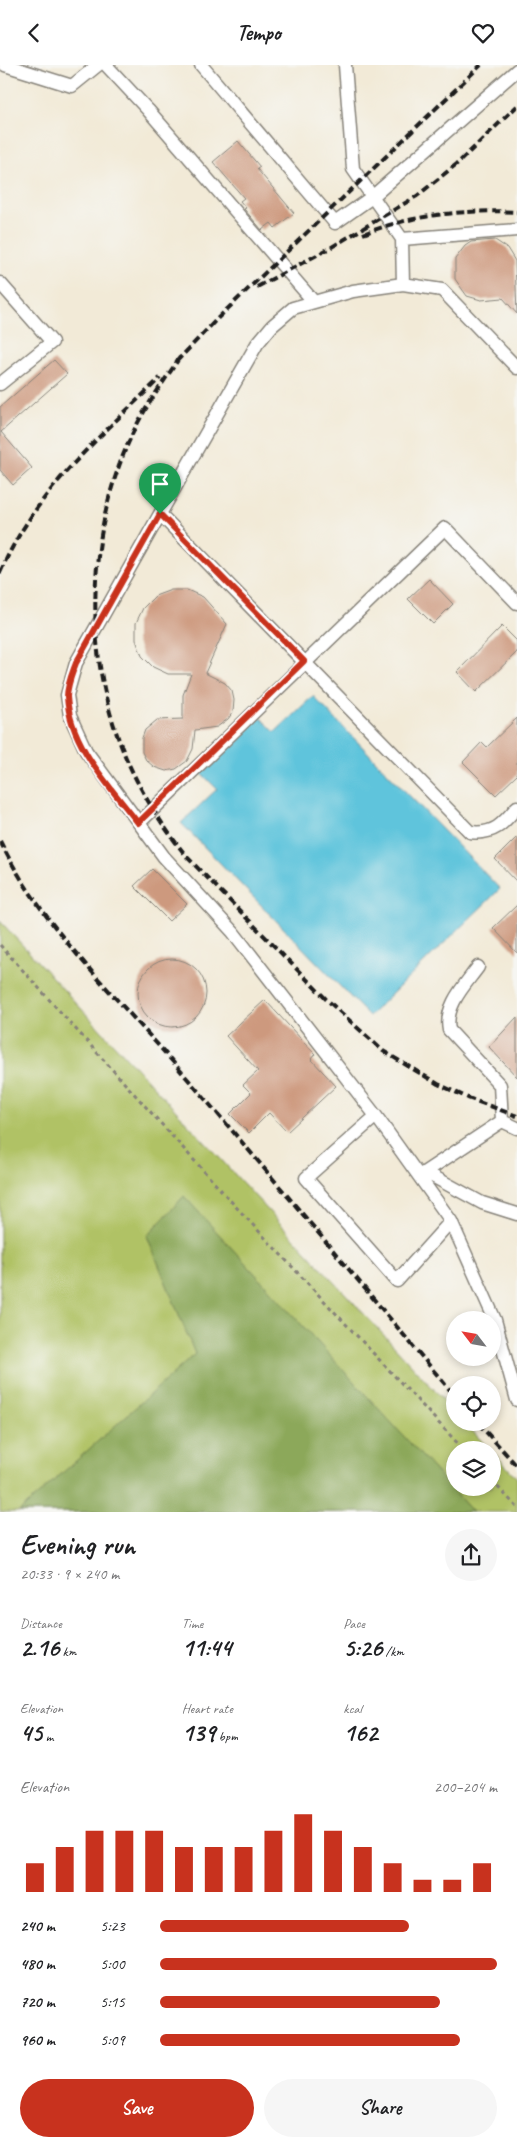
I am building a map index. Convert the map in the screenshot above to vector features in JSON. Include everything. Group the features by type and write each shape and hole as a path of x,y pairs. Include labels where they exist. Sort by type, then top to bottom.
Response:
{"lane":[{"path":"5,65 72,86 98,65"},
{"path":"106,65 148,110 314,302"},
{"path":"201,65 335,223 372,197 517,70"},
{"path":"345,65 353,169 402,239 403,284"},
{"path":"402,239 517,230"},
{"path":"0,283 52,342 0,384"},
{"path":"517,368 442,290 403,284 353,291 293,308 272,326 257,344 76,663 70,678 67,695 70,716 86,751 138,823 164,857 233,932 422,1174 452,1221 495,1320 517,1400"},
{"path":"160,514 470,832 491,832 500,827 517,807"},
{"path":"138,823 304,661 445,528 517,603"},
{"path":"478,967 450,1009 447,1023 449,1030 500,1085 502,1121"},
{"path":"376,1116 306,1178 397,1281 452,1221"},
{"path":"422,1174 502,1121"},
{"path":"502,1121 517,1128"},
{"path":"422,1174 482,1203 517,1214"}],"path":[{"path":"0,945 225,1195 456,1441"},
{"path":"501,1490 517,1507"}],"green space":[{"path":"0,921 446,1402 446,1431 472,1431 482,1441 446,1441 446,1496 501,1496 501,1461 517,1478 517,1512 0,1512"},
{"path":"184,1196 446,1482 446,1496 458,1496 473,1512 19,1512 195,1354 147,1236"}],"water":[{"path":"313,696 500,889 369,1016 181,823 217,789 201,773 259,716 275,732"}],"building":[{"path":"238,141 260,167 257,169 294,213 275,228 271,223 262,230 244,209 246,208 240,201 244,198 213,162"},
{"path":"495,240 507,248 515,261 517,314 503,298 481,300 467,296 455,279 455,259 465,246 471,242"},
{"path":"54,360 67,374 1,432 32,468 13,485 0,470 0,407"},
{"path":"429,579 453,604 433,624 408,599"},
{"path":"171,590 187,590 203,597 227,624 205,673 225,683 232,691 234,700 233,712 228,719 217,727 195,730 193,749 187,761 176,769 166,771 154,767 146,760 142,752 142,738 145,730 157,720 183,719 183,695 191,674 168,674 153,667 142,656 136,640 136,623 143,608 155,596"},
{"path":"502,626 517,641 517,652 476,692 457,672"},
{"path":"517,718 517,775 496,795 463,762 482,742 487,747"},
{"path":"517,837 517,882 495,859"},
{"path":"152,869 187,904 169,921 134,886"},
{"path":"517,905 517,953 493,928"},
{"path":"172,959 185,962 196,969 203,980 206,993 203,1006 196,1017 185,1024 172,1027 159,1024 148,1017 141,1006 138,993 141,980 148,969 159,962"},
{"path":"265,1000 315,1054 311,1059 336,1086 287,1132 269,1113 249,1133 230,1114 251,1093 243,1085 258,1071 226,1036"},
{"path":"517,1017 517,1077 489,1047"}],"railway":[{"path":"176,362 218,318 481,65"},
{"path":"257,287 330,248 417,196 458,163 517,106"},
{"path":"363,234 400,222 438,215 478,211 517,212"},
{"path":"180,357 141,417 124,454 110,493 101,534 96,576 99,660 107,701 125,756 148,801 187,857 326,999 383,1051 438,1084 468,1098 517,1116"},
{"path":"0,573 14,544 50,491 91,445 160,378"},
{"path":"0,841 38,904 59,932 214,1110 446,1385"},
{"path":"485,1431 517,1466"}],"route":[{"path":"160,514 304,661 138,823 98,770 77,735 70,716 67,695 70,678 76,663 160,514"}]}
